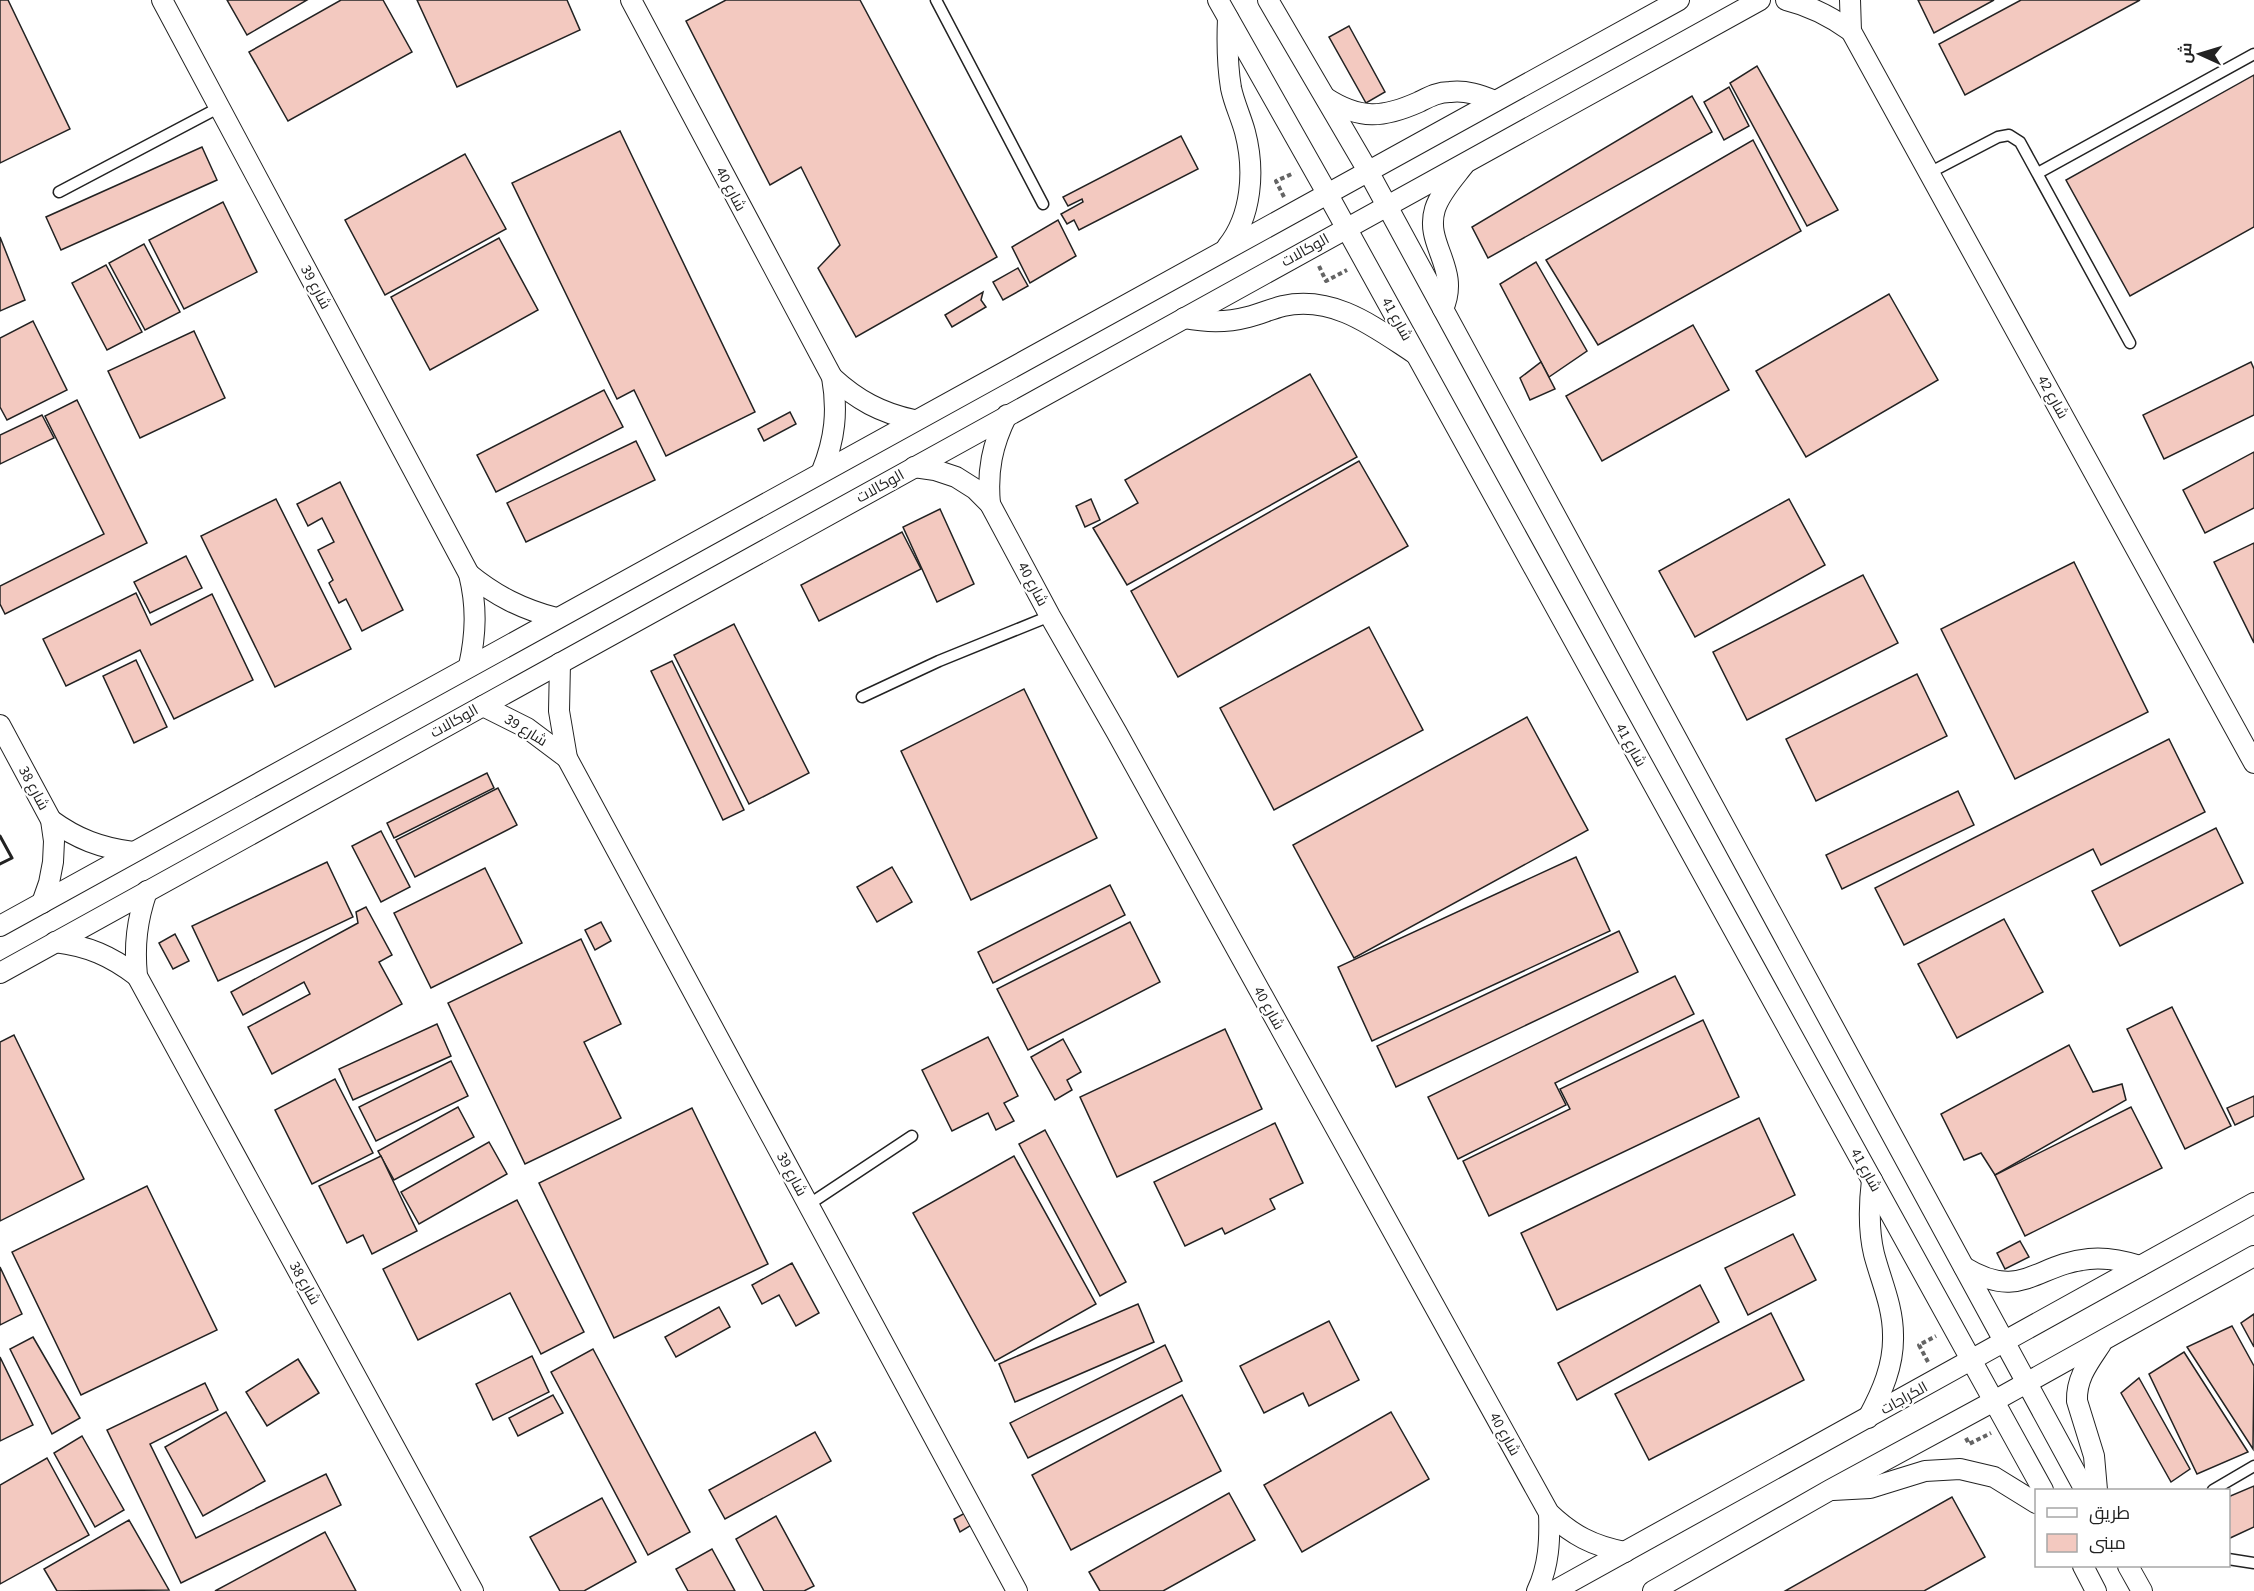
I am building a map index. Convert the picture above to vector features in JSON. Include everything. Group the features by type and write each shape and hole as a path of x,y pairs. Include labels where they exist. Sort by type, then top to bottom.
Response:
{"street":[{"name":"شارع 39","path":"162,0 469,574 475,620 469,666"},
{"name":"شارع 40","path":"631,0 832,377 849,393 869,406 891,415 914,420"},
{"name":"شارع 41","path":"1218,0 1327,193 2042,1489"},
{"path":"1268,0 1368,171 2084,1489"},
{"path":"0,926 1679,0"},
{"name":"الوكالات","path":"0,973 1760,0"},
{"name":"شارع 42","path":"1786,0 1810,6 1832,17 1851,31 2254,763"},
{"name":"شارع 42","path":"1850,0 1851,31"},
{"path":"1225,250 1242,222 1247,204 1250,167 1248,148 1228,65 1228,18"},
{"path":"1326,98 1353,113 1369,115 1384,114 1432,95 1448,92 1464,91 1480,94 1495,101"},
{"path":"1443,309 1448,298 1448,274 1435,236 1434,217 1440,198 1466,162"},
{"path":"1184,318 1208,322 1228,321 1247,318 1284,306 1319,305 1353,314 1416,354"},
{"name":"شارع 40","path":"822,471 834,435 835,397 832,377"},
{"name":"شارع 40","path":"990,504 988,481 990,458 1007,415"},
{"name":"شارع 40","path":"914,467 936,470 956,477 975,489 990,504 1549,1513 1564,1528 1583,1540 1603,1548 1625,1552"},
{"name":"شارع 39","path":"469,574 492,592 518,606 556,618"},
{"name":"شارع 39","path":"560,663 559,711 567,758 1017,1591"},
{"name":"شارع 39","path":"483,706 527,728 567,758"},
{"name":"شارع 38","path":"0,725 51,820 54,841 53,862 42,903"},
{"name":"شارع 38","path":"51,820 69,833 89,843 133,852"},
{"name":"شارع 38","path":"137,976 136,933 147,891"},
{"name":"شارع 38","path":"55,942 78,945 100,952 119,962 137,976 473,1591"},
{"path":"1868,1418 1884,1385 1893,1335 1887,1294 1874,1253 1870,1229 1869,1204 1872,1180"},
{"name":"الكراجات","path":"1554,1591 2254,1203"},
{"path":"1661,1588 1830,1490 2254,1256"},
{"path":"1964,1267 1992,1281 2007,1282 2023,1281 2072,1262 2089,1259 2106,1258 2140,1266"},
{"path":"2097,1489 2094,1456 2076,1392 2082,1373 2104,1340"},
{"path":"1830,1490 1870,1488 1925,1471 1960,1469 1994,1477 2035,1502"},
{"name":"شارع 40","path":"1537,1591 1548,1560 1549,1513"},
{"path":"2084,1567 2097,1591"},
{"path":"2129,1567 2142,1591"}],"lane":[{"path":"936,0 1043,204"},
{"path":"2038,173 2254,54"},
{"path":"59,192 220,107"},
{"path":"1929,173 1998,137 2009,135 2020,142 2130,343"},
{"path":"862,697 939,661 1050,616"},
{"path":"808,1205 912,1136"},
{"path":"2216,1489 2254,1466"},
{"path":"2230,1559 2254,1563"}],"building":[{"path":"0,0 8,0 70,129 0,163"},
{"path":"227,0 307,0 247,35"},
{"path":"341,0 383,0 412,52 288,121 249,52"},
{"path":"417,0 567,0 580,30 457,87"},
{"path":"726,0 860,0 997,257 856,337 818,268 840,245 801,167 770,185 686,21"},
{"path":"1918,0 1994,0 1934,33"},
{"path":"2021,0 2140,0 1965,95 1939,44"},
{"path":"1349,26 1385,92 1366,103 1329,37"},
{"path":"1757,66 1838,210 1807,226 1730,83"},
{"path":"2254,75 2254,227 2130,296 2066,180"},
{"path":"1729,87 1749,126 1724,140 1704,102"},
{"path":"1692,96 1712,132 1488,258 1472,227"},
{"path":"620,131 755,412 666,456 634,390 617,399 512,183"},
{"path":"1181,136 1198,169 1079,230 1074,220 1067,224 1061,214 1083,202 1082,199 1068,206 1063,197"},
{"path":"1753,140 1801,231 1598,345 1546,260"},
{"path":"202,147 217,180 61,250 46,217"},
{"path":"465,154 506,229 385,295 345,220"},
{"path":"223,202 257,272 184,309 149,240"},
{"path":"1058,220 1076,256 1030,283 1012,247"},
{"path":"0,237 25,300 0,311"},
{"path":"499,238 538,310 430,370 391,297"},
{"path":"144,244 180,312 145,330 109,263"},
{"path":"1536,262 1587,351 1549,377 1500,284"},
{"path":"106,265 142,332 107,350 72,283"},
{"path":"1018,268 1028,286 1003,300 993,282"},
{"path":"983,292 981,300 986,307 952,327 945,315"},
{"path":"1889,294 1938,380 1806,457 1756,371"},
{"path":"33,321 67,390 7,420 0,407 0,338"},
{"path":"1693,325 1729,390 1602,461 1566,396"},
{"path":"194,331 225,398 140,438 108,371"},
{"path":"1541,362 1555,389 1530,400 1520,378"},
{"path":"2251,362 2254,369 2254,415 2164,459 2143,415"},
{"path":"1310,374 1357,457 1127,585 1093,528 1138,503 1125,480"},
{"path":"604,390 623,427 496,492 477,455"},
{"path":"77,400 147,543 5,614 0,604 0,586 104,534 45,416"},
{"path":"790,412 796,424 764,441 758,429"},
{"path":"42,415 54,438 0,464 0,435"},
{"path":"636,441 655,480 526,542 507,503"},
{"path":"2254,452 2254,508 2205,533 2183,490"},
{"path":"1359,461 1408,546 1178,677 1131,591"},
{"path":"340,482 403,610 362,631 346,599 339,603 329,583 333,580 318,550 334,542 322,518 308,526 297,504"},
{"path":"276,499 351,649 275,687 201,536"},
{"path":"1091,499 1100,520 1085,527 1076,506"},
{"path":"1789,499 1825,565 1695,637 1659,571"},
{"path":"940,509 974,584 937,602 903,527"},
{"path":"902,532 921,569 819,621 801,585"},
{"path":"2254,543 2254,643 2214,562"},
{"path":"186,556 202,588 150,613 134,582"},
{"path":"2074,562 2148,712 2015,779 1941,629"},
{"path":"1863,575 1898,643 1747,720 1713,652"},
{"path":"136,593 151,625 212,594 253,680 174,719 140,650 66,686 43,639"},
{"path":"734,624 809,773 749,804 674,655"},
{"path":"1369,627 1423,730 1274,810 1220,708"},
{"path":"136,660 167,727 134,743 103,676"},
{"path":"672,661 744,810 723,820 651,671"},
{"path":"1917,674 1947,736 1816,801 1786,739"},
{"path":"1024,689 1097,838 971,900 901,751"},
{"path":"1527,717 1588,830 1354,958 1293,845"},
{"path":"2169,739 2205,812 2101,865 2093,849 1904,945 1875,888"},
{"path":"487,773 494,788 394,838 387,823"},
{"path":"498,788 517,825 415,877 396,840"},
{"path":"1958,791 1974,825 1842,889 1826,855"},
{"path":"2216,828 2243,883 2120,946 2092,891"},
{"path":"381,831 410,887 381,902 352,846"},
{"path":"1576,857 1610,931 1372,1041 1338,967"},
{"path":"327,862 353,917 218,981 192,926"},
{"path":"892,867 912,902 877,922 857,887"},
{"path":"485,868 522,943 431,988 394,913"},
{"path":"1110,885 1125,915 993,983 978,952"},
{"path":"366,907 392,955 379,962 402,1004 272,1074 248,1027 310,994 304,982 243,1015 231,992 358,923 356,912"},
{"path":"2004,919 2043,992 1957,1038 1918,964"},
{"path":"601,922 611,941 595,950 585,930"},
{"path":"1130,922 1160,982 1028,1050 997,989"},
{"path":"1619,931 1638,972 1396,1087 1377,1046"},
{"path":"175,934 189,961 173,969 159,943"},
{"path":"581,939 621,1024 584,1042 621,1118 525,1164 448,1003"},
{"path":"1675,976 1694,1014 1555,1083 1566,1105 1458,1159 1428,1097"},
{"path":"2172,1007 2231,1126 2185,1149 2127,1029"},
{"path":"1703,1020 1739,1097 1489,1216 1463,1161 1570,1109 1560,1089"},
{"path":"437,1024 451,1056 353,1100 339,1069"},
{"path":"1225,1029 1262,1109 1117,1177 1080,1097"},
{"path":"14,1035 84,1179 0,1221 0,1042"},
{"path":"988,1037 1018,1096 1004,1103 1014,1121 996,1130 988,1113 952,1131 922,1070"},
{"path":"1063,1039 1081,1072 1067,1080 1072,1090 1055,1100 1031,1057"},
{"path":"2069,1045 2093,1092 2122,1084 2126,1100 1995,1175 1981,1153 1964,1160 1941,1114"},
{"path":"451,1061 468,1096 376,1141 359,1107"},
{"path":"335,1079 373,1153 312,1184 275,1110"},
{"path":"2254,1096 2254,1116 2235,1125 2227,1108"},
{"path":"458,1107 474,1137 394,1180 378,1151"},
{"path":"2131,1107 2162,1168 2025,1236 1995,1175"},
{"path":"692,1108 768,1264 614,1338 539,1183"},
{"path":"1759,1118 1795,1195 1557,1310 1521,1233"},
{"path":"1275,1123 1303,1183 1270,1199 1275,1209 1225,1234 1222,1228 1185,1246 1154,1182"},
{"path":"1045,1130 1126,1282 1100,1296 1019,1144"},
{"path":"489,1142 507,1174 419,1224 401,1192"},
{"path":"381,1156 417,1231 372,1254 363,1235 347,1243 319,1186"},
{"path":"1014,1156 1096,1304 995,1361 913,1213"},
{"path":"147,1186 217,1330 81,1395 12,1252"},
{"path":"517,1200 584,1332 541,1354 510,1293 418,1340 383,1269"},
{"path":"1793,1234 1816,1280 1748,1315 1725,1268"},
{"path":"2020,1241 2029,1257 2005,1269 1997,1253"},
{"path":"792,1263 819,1313 796,1326 779,1295 762,1304 752,1285"},
{"path":"0,1267 22,1314 0,1325"},
{"path":"1700,1285 1719,1322 1577,1400 1558,1363"},
{"path":"1138,1304 1154,1342 1015,1402 999,1364"},
{"path":"719,1307 730,1327 676,1357 665,1337"},
{"path":"1771,1313 1804,1380 1649,1460 1615,1394"},
{"path":"2254,1314 2254,1347 2241,1323"},
{"path":"1329,1321 1359,1380 1309,1406 1303,1393 1264,1413 1240,1366"},
{"path":"2232,1326 2254,1366 2253,1449 2187,1347"},
{"path":"33,1337 80,1418 52,1434 10,1349"},
{"path":"1165,1345 1182,1381 1028,1458 1010,1423"},
{"path":"593,1349 690,1532 648,1555 551,1372"},
{"path":"2184,1352 2248,1452 2197,1474 2149,1374"},
{"path":"532,1356 549,1392 493,1420 476,1384"},
{"path":"0,1357 33,1425 0,1441"},
{"path":"298,1359 319,1393 267,1426 246,1392"},
{"path":"2139,1378 2190,1469 2171,1482 2121,1393"},
{"path":"205,1383 218,1410 150,1444 196,1538 326,1474 341,1505 181,1583 107,1430"},
{"path":"553,1395 563,1413 518,1436 509,1418"},
{"path":"1182,1395 1221,1471 1071,1550 1032,1475"},
{"path":"226,1412 265,1481 203,1516 165,1447"},
{"path":"1391,1412 1429,1479 1302,1552 1264,1485"},
{"path":"815,1432 831,1461 725,1519 709,1490"},
{"path":"82,1436 124,1510 95,1527 54,1453"},
{"path":"47,1458 89,1535 0,1584 0,1485"},
{"path":"2254,1486 2254,1527 2230,1538 2230,1496"},
{"path":"1229,1493 1255,1540 1163,1591 1100,1591 1089,1572"},
{"path":"1952,1497 1985,1557 1924,1591 1785,1591"},
{"path":"602,1498 636,1562 584,1591 560,1591 530,1537"},
{"path":"965,1513 973,1524 960,1532 954,1519"},
{"path":"776,1516 814,1586 804,1591 764,1591 736,1539"},
{"path":"129,1520 169,1590 57,1591 44,1569"},
{"path":"325,1532 356,1591 215,1591"},
{"path":"712,1549 735,1591 688,1591 676,1569"}],"wall":[{"path":"0,836 12,858 0,864"}]}
